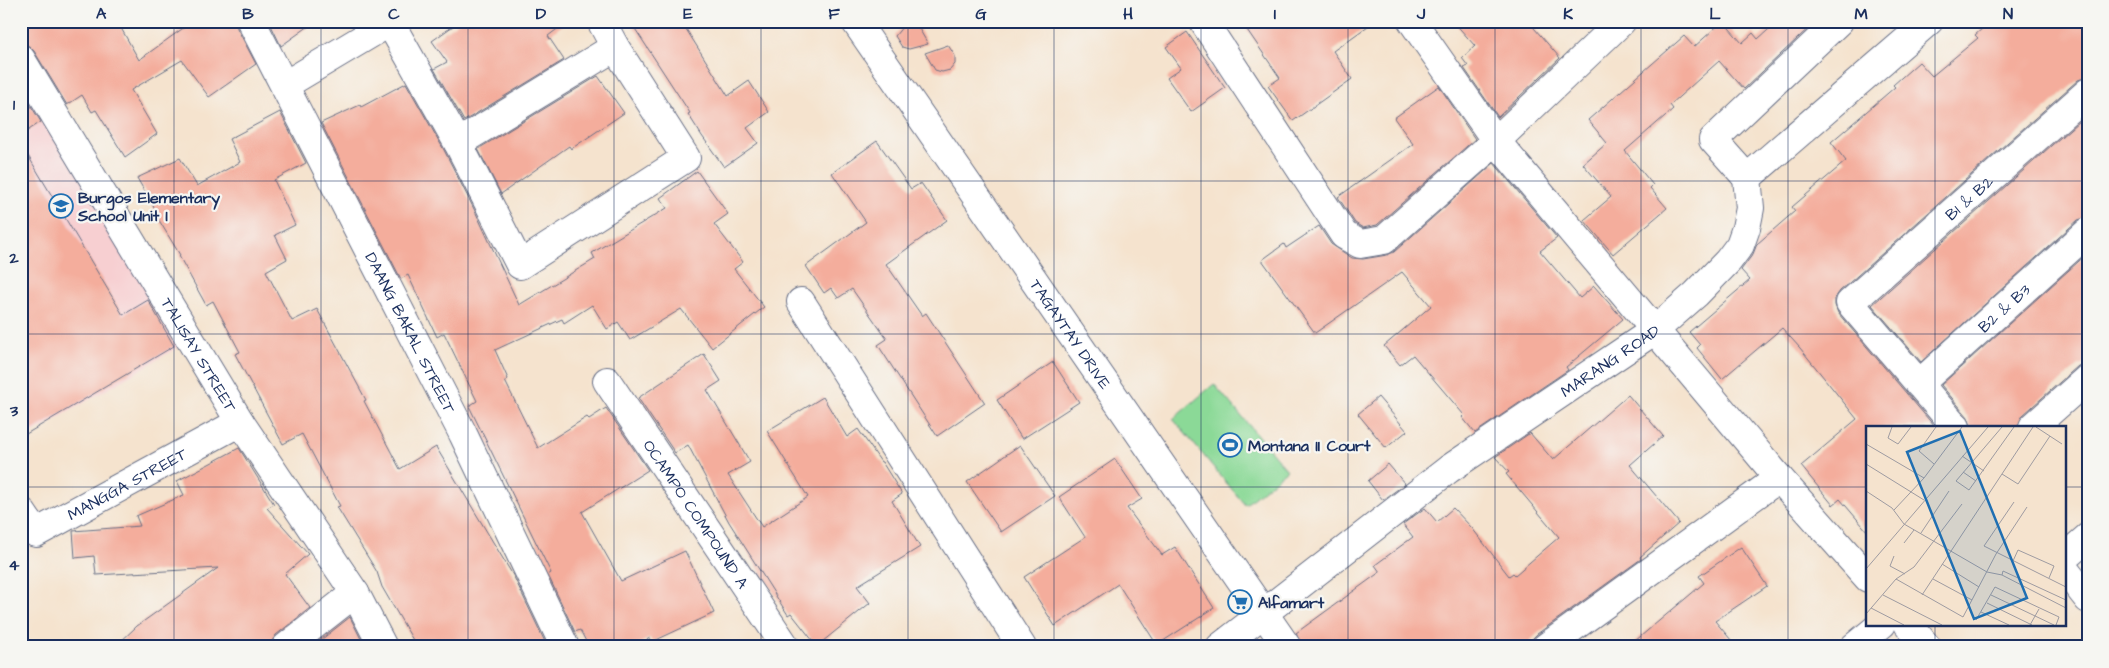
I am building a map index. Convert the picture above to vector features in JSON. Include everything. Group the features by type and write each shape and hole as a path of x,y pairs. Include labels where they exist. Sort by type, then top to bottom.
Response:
{"street":[{"name":"DAANG BAKAL STREET","path":"251,21 463,434 565,647"},
{"path":"285,86 390,22 458,142 520,265 686,158 615,47 601,21"},
{"name":"TAGAYTAY DRIVE","path":"856,21 1287,647"},
{"path":"1204,21 1344,235 1360,244 1384,240 1496,141 1622,21"},
{"path":"1412,21 1496,141 1779,478 1866,576"},
{"path":"1839,21 1713,140 1747,178 1929,21"},
{"path":"458,142 615,47"},
{"name":"TALISAY STREET","path":"21,59 240,422 355,594 384,647"},
{"name":"B1 & B2","path":"1919,384 1850,303 2088,92"},
{"name":"MARANG ROAD","path":"1220,647 1449,469 1655,330 1696,294 1728,261 1740,245 1750,208 1747,178"},
{"name":"B2 & B3","path":"1919,384 2088,232"},
{"path":"801,302 1022,647"},
{"path":"2034,426 2088,378"},
{"name":"OCAMPO COMPOUND A","path":"607,381 786,647"},
{"path":"1919,384 1955,426"},
{"name":"MANGGA STREET","path":"21,511 36,532 240,422"},
{"path":"1546,647 1779,478"},
{"path":"2066,556 2088,537"},
{"path":"2066,571 2088,599"},
{"path":"286,647 355,594"},
{"path":"1854,647 1880,626"},
{"path":"1910,626 1927,647"}],"shaded area":[{"name":"Burgos Elementary School Unit I","path":"21,67 182,345 21,440"}],"green space":[{"name":"Montana II Court","path":"1214,384 1287,470 1245,505 1173,419"}],"building":[{"path":"21,21 117,21 139,60 193,21 236,21 237,28 256,64 209,97 182,60 131,90 157,134 125,157 96,110 92,112 82,95 67,105 34,51 29,46 21,43"},
{"path":"269,21 316,21 281,46"},
{"path":"460,21 568,21 548,36 564,60 464,121 434,69 447,62 432,41"},
{"path":"630,21 681,21 728,96 749,81 769,112 747,128 758,143 724,167 702,136 688,114 690,113"},
{"path":"1241,21 1375,21 1333,51 1352,79 1293,121 1268,86 1280,78"},
{"path":"1453,21 1528,21 1560,58 1498,117 1464,68 1468,66 1462,58 1475,46"},
{"path":"1723,21 1742,43 1753,33 1758,39 1778,21 1816,21 1744,89 1719,61 1670,105 1673,109 1625,151 1653,185 1650,188 1667,208 1613,254 1584,220 1611,197 1583,164 1607,143 1588,120 1684,36 1694,47"},
{"path":"1991,21 2088,21 2088,77 2078,80 1840,291 1835,298 1838,313 1934,426 1866,426 1866,530 1840,499 1833,505 1801,466 1857,419 1800,348 1782,328 1722,379 1697,348 1700,345 1689,332 1750,280 1741,270 1753,254 1757,244 1795,211 1792,207 1846,161 1831,142 1895,87 1893,85 1919,62 1932,76 1978,38 1975,35"},
{"path":"910,24 918,27 928,44 909,49 902,47 895,36 903,26"},
{"path":"1187,32 1225,88 1191,112 1167,78 1181,68 1166,47"},
{"path":"948,45 955,56 955,64 950,70 942,72 935,70 925,53"},
{"path":"598,76 624,113 571,149 569,146 501,194 478,149"},
{"path":"406,83 444,150 519,305 595,259 592,253 667,208 660,198 697,171 728,214 714,224 743,262 734,269 764,307 712,348 681,309 630,340 618,322 607,329 592,305 564,323 562,319 495,350 508,379 505,381 538,448 587,417 589,419 606,408 648,470 582,512 621,581 685,551 714,613 652,642 650,638 633,647 589,647 580,630 575,632 548,575 551,573 469,406 477,401 444,333 437,337 408,275 401,279 321,123 360,105 361,107"},
{"path":"1439,86 1475,139 1377,225 1363,228 1355,223 1338,197 1413,144 1394,118"},
{"path":"21,90 41,122 21,135"},
{"path":"280,112 306,163 274,180 295,225 275,235 287,259 266,271 292,321 317,309 366,400 364,401 400,469 436,447 514,577 547,646 417,647 382,587 377,572 337,507 340,506 302,434 283,444 235,354 240,352 213,301 206,305 137,178 180,158 197,186 240,162 229,139"},
{"path":"2088,113 2088,217 2078,220 1921,362 1872,305"},
{"path":"877,141 911,189 921,183 947,220 886,264 922,316 926,313 985,403 937,436 878,345 887,339 852,289 838,298 831,288 824,293 806,266 866,222 832,173"},
{"name":"Burgos Elementary School Unit I","path":"21,144 123,315 148,300 174,346 21,437"},
{"path":"1494,163 1557,238 1540,251 1580,298 1594,286 1623,319 1566,367 1568,370 1475,433 1462,417 1464,415 1413,355 1400,365 1384,346 1431,306 1402,272 1315,333 1262,260 1284,244 1286,248 1319,226 1331,244 1352,258 1363,259 1387,255 1394,252"},
{"path":"2088,253 2088,363 2078,366 2023,415 2018,426 1971,426 1968,417 1941,385"},
{"path":"704,354 721,381 707,390 750,462 728,475 762,527 808,497 767,431 823,397 847,437 858,429 902,494 892,501 920,547 857,586 870,603 817,646 791,613 788,615 729,522 688,445 675,453 638,398"},
{"path":"1053,362 1079,402 1022,439 997,400"},
{"path":"1628,395 1663,436 1630,465 1679,523 1640,557 1641,559 1537,634 1524,647 1302,647 1296,633 1380,572 1375,565 1413,537 1403,524 1425,508 1437,522 1453,508 1472,528 1509,576 1513,573 1515,575 1559,537 1506,474 1509,472 1495,457 1530,433 1553,460"},
{"path":"1378,397 1407,431 1386,448 1358,414"},
{"path":"1020,445 1055,496 1001,532 967,482"},
{"path":"239,448 274,504 267,508 308,554 285,574 310,608 276,635 271,647 115,647 137,626 218,568 96,575 94,556 75,558 73,531 140,526 136,516 184,495 177,481"},
{"path":"1115,459 1142,499 1127,508 1162,555 1175,547 1214,608 1157,645 1118,584 1055,626 1024,577 1085,537 1059,497"},
{"path":"1388,464 1405,484 1383,500 1368,481"},
{"path":"1741,547 1767,586 1715,621 1737,647 1628,647 1704,583 1699,576"},
{"path":"350,617 365,647 312,647"}],"place":[{"name":"Burgos Elementary School Unit I","path":"61,206"},
{"name":"Montana II Court","path":"1230,445"},
{"name":"Alfamart","path":"1240,602"}]}
